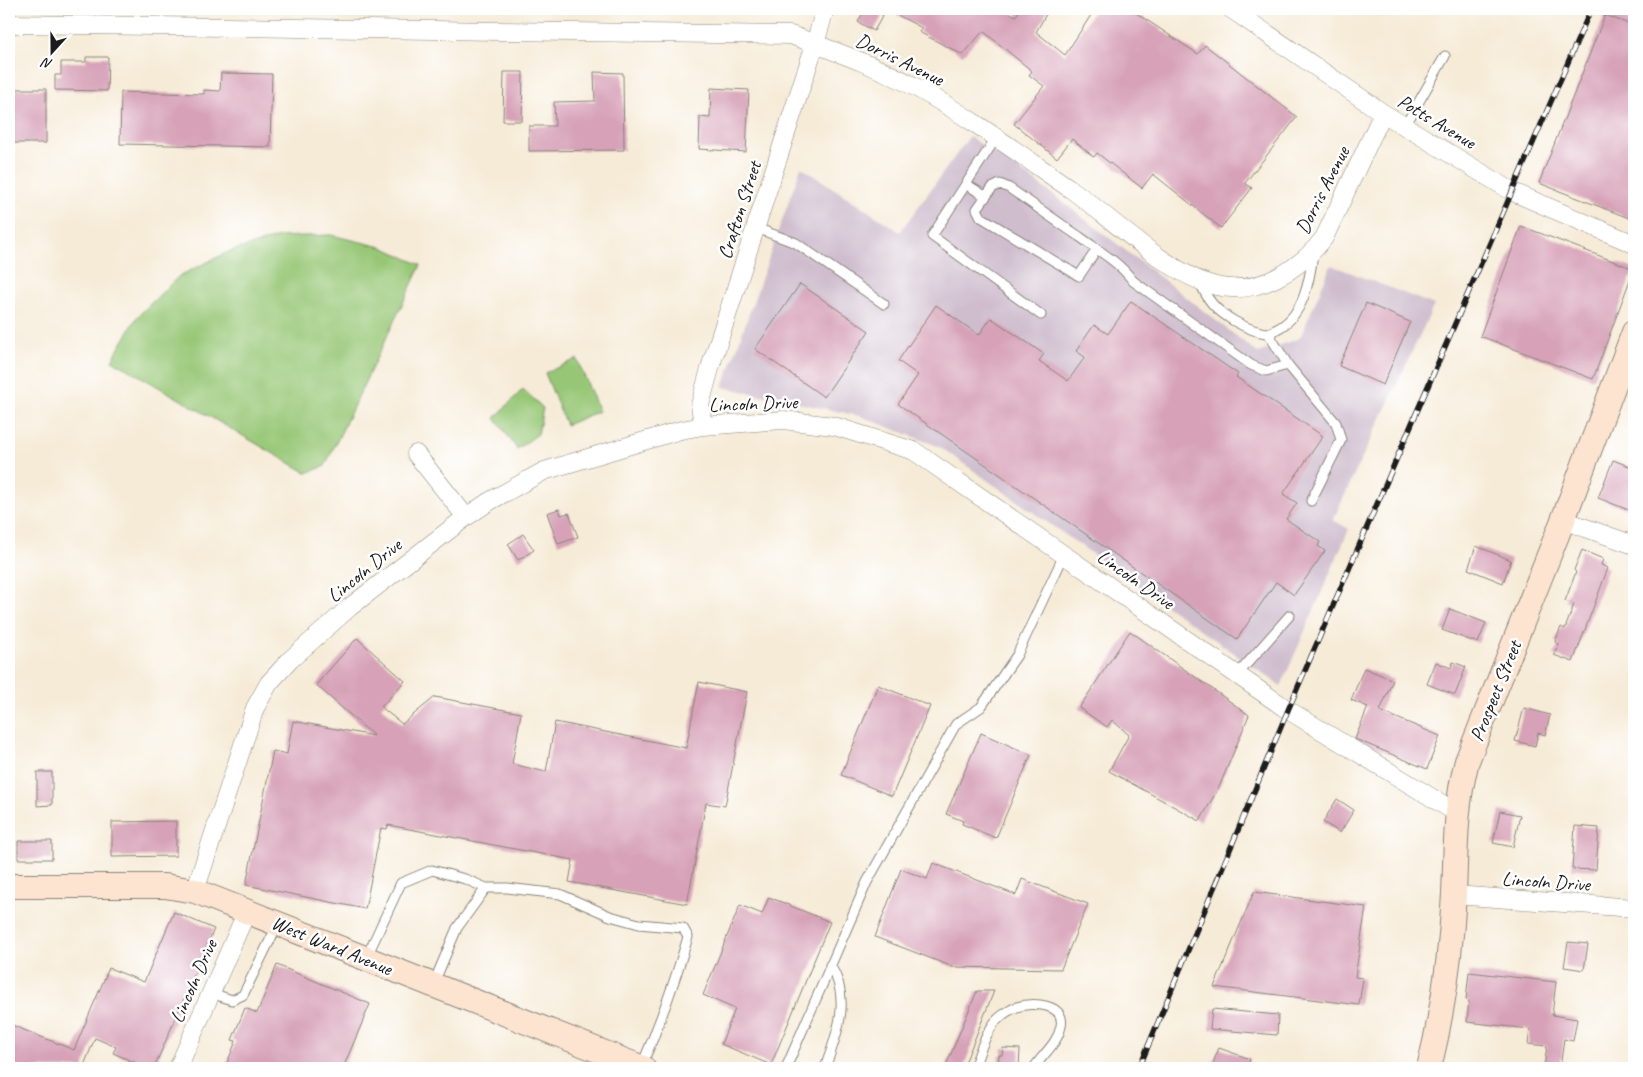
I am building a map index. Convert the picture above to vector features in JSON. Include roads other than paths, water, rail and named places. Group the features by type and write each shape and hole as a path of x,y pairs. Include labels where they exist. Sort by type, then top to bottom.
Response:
{"street":[{"name":"Crafton Street","path":"703,426 700,405 816,44 825,9"},
{"name":"Potts Avenue","path":"1231,9 1383,113 1513,192 1634,244"},
{"name":"Dorris Avenue","path":"9,24 791,36 862,62 916,87 996,138 1095,206 1174,268 1200,281 1217,287 1230,288 1257,285 1294,268 1313,252 1324,238 1383,113"},
{"name":"Prospect Street","path":"1429,1068 1443,995 1454,895 1460,785 1467,761 1563,520 1634,332"},
{"name":"Lincoln Drive","path":"195,891 255,708 269,683 290,660 350,607 466,516 544,471 672,432 703,426 782,420 834,426 914,452 1288,710 1457,813"},
{"path":"416,454 466,516"},
{"path":"1563,520 1634,545"},
{"name":"West Ward Avenue","path":"9,886 165,886 195,891 642,1068"},
{"name":"Lincoln Drive","path":"1454,895 1634,908"},
{"name":"Lincoln Drive","path":"178,1068 247,911"}],"lane":[{"path":"1405,126 1445,56"},
{"path":"996,138 932,236 1042,315"},
{"path":"966,184 985,196"},
{"path":"1097,249 1079,276 981,217 977,209 992,188 1000,184 1009,188 1097,249 1122,267 1133,281 1251,365 1266,371 1288,365"},
{"path":"756,228 796,243 884,304"},
{"path":"1200,281 1205,296 1222,313 1252,329 1268,333 1284,326 1300,305 1310,277 1313,252"},
{"path":"1268,333 1288,365 1336,423 1341,440 1311,502"},
{"path":"786,1068 867,882 956,724 981,707 1017,655 1064,555"},
{"path":"1237,675 1290,615"},
{"path":"366,958 401,883 432,870 465,879 486,888 508,888 560,894 610,916 639,924 683,928 688,937 679,971 669,1002 642,1068"},
{"path":"433,985 457,928 486,888"},
{"path":"211,994 232,1000 243,995 279,923"},
{"path":"825,1068 841,1022 840,979 830,965"},
{"path":"974,1068 996,1021 1016,1007 1038,1004 1052,1008 1059,1015 1062,1024 1058,1036 1042,1054 1034,1068"}],"railway":[{"path":"1139,1068 1288,710 1591,9"}]}
